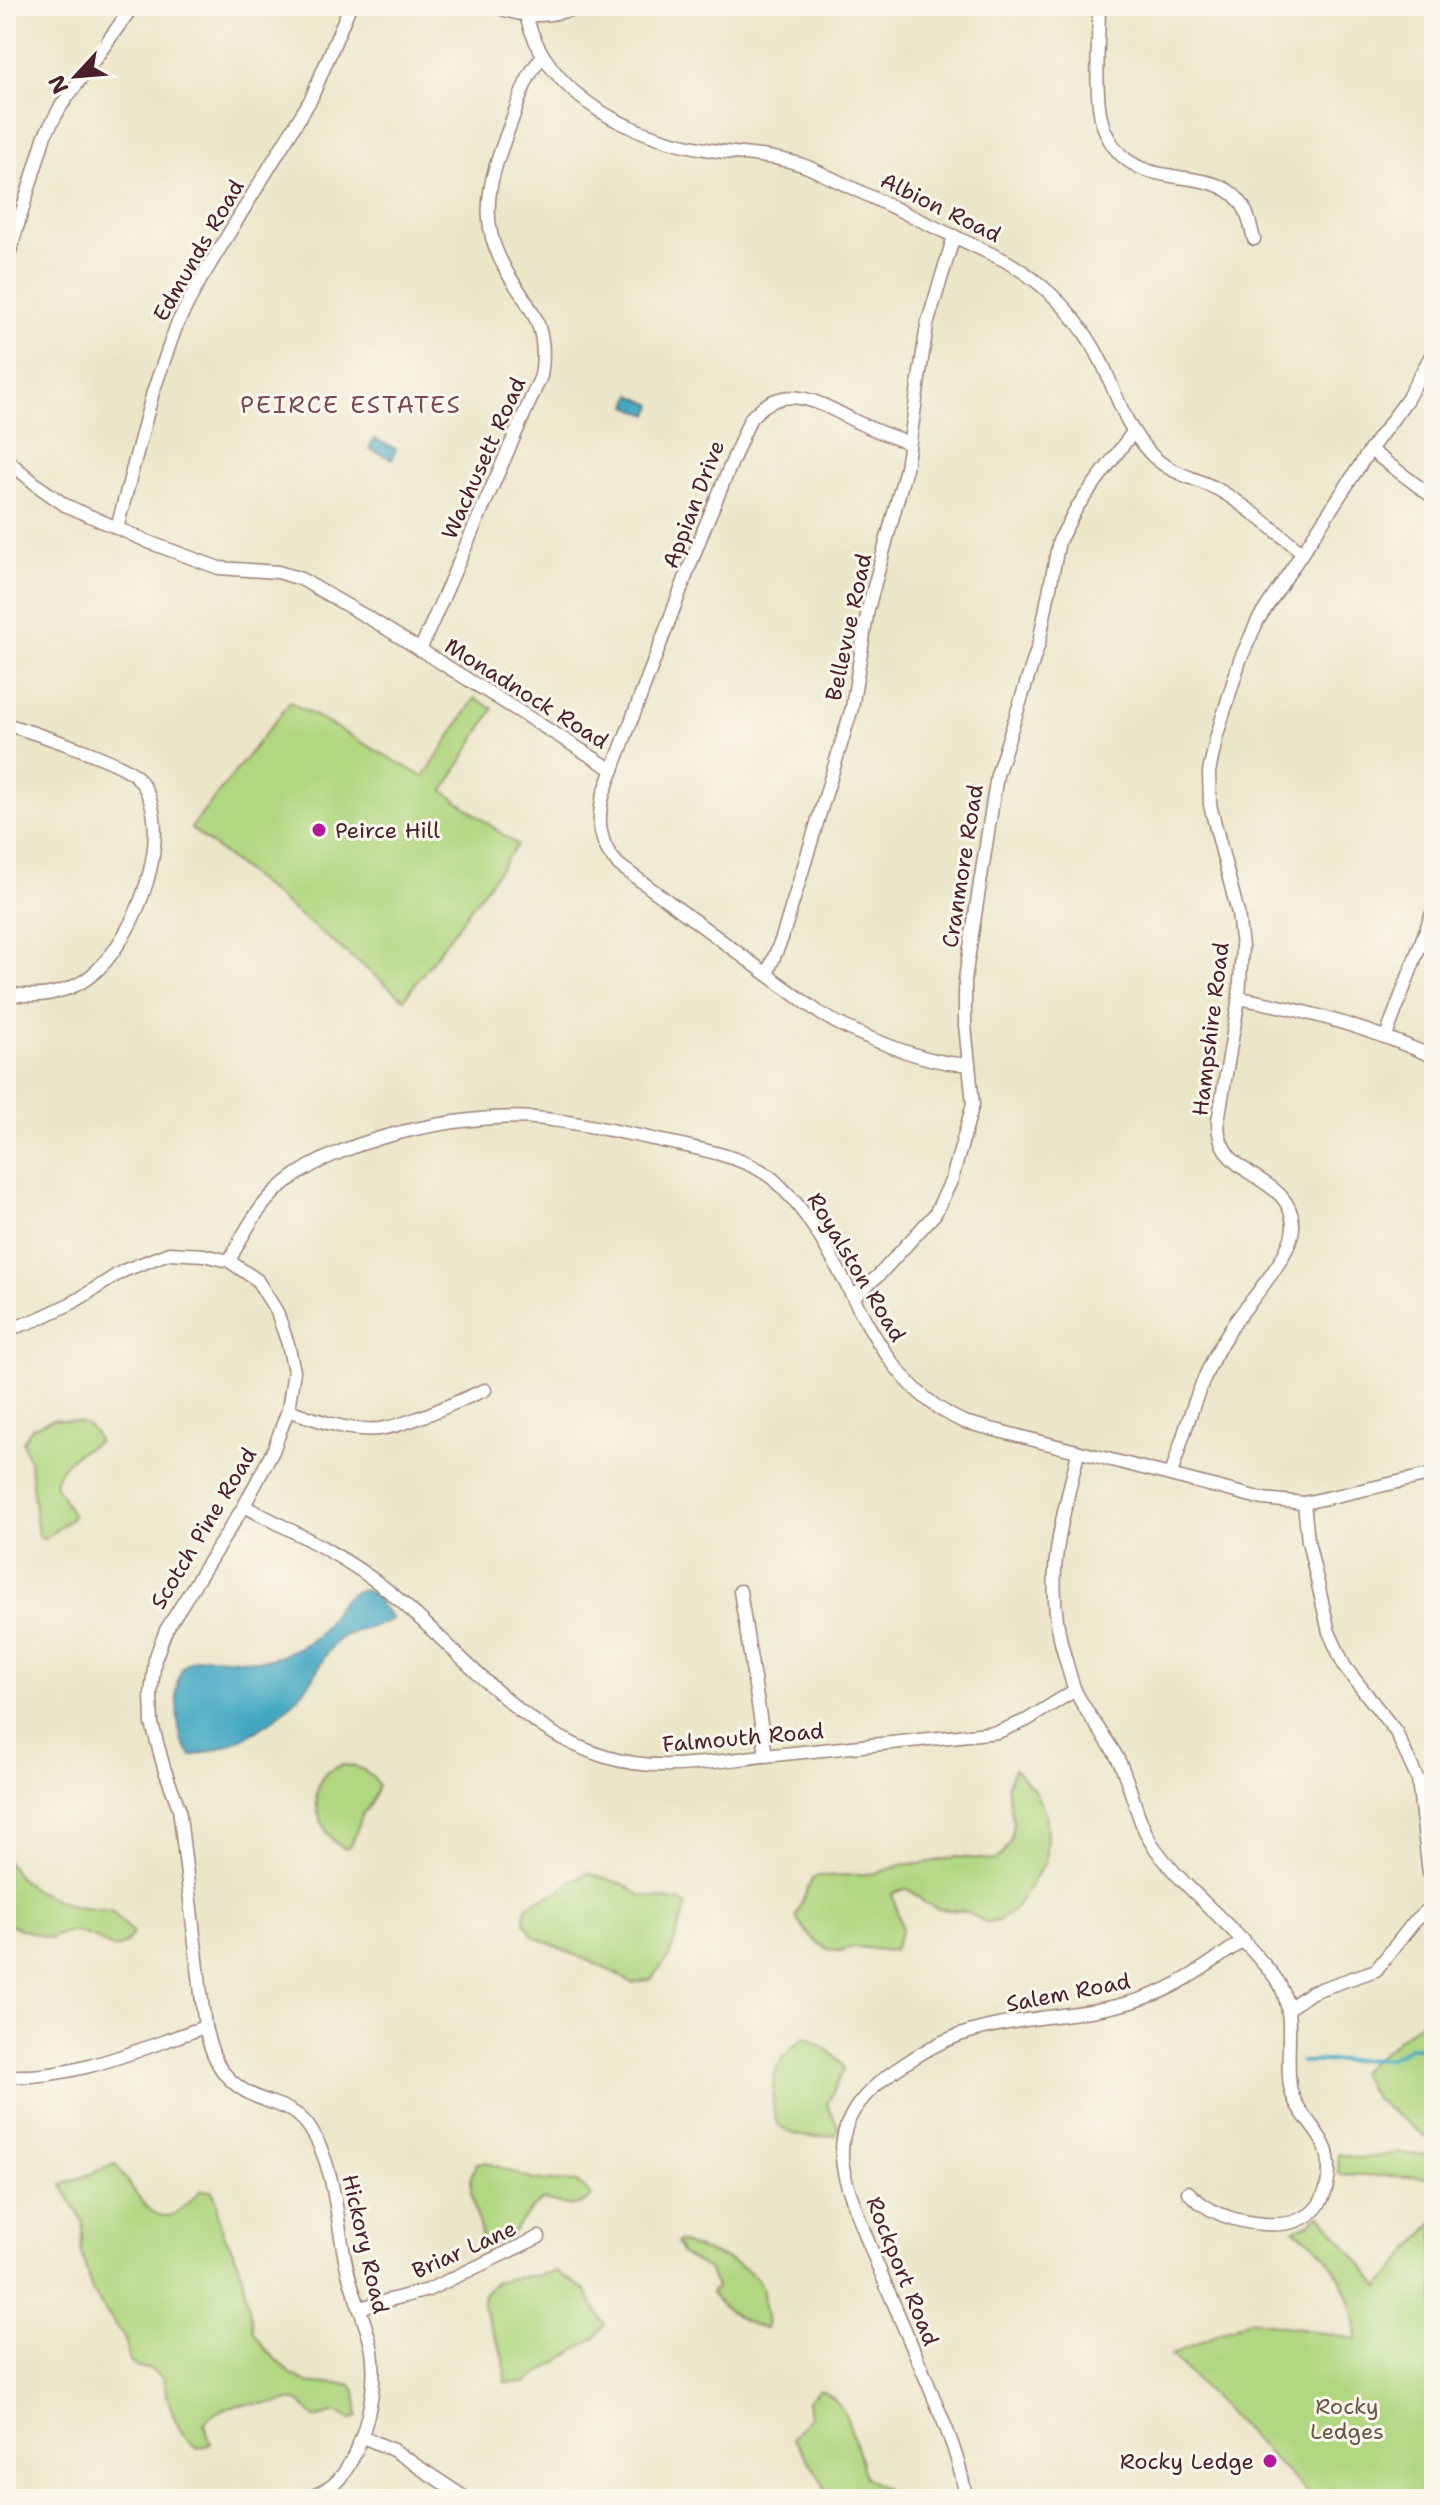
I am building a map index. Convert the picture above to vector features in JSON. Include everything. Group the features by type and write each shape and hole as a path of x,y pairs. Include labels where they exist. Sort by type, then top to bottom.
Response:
{"street":[{"path":"6,264 45,135 61,106 133,6"},
{"name":"Edmunds Road","path":"117,528 157,380 177,324 198,284 311,99 350,6"},
{"path":"495,6 526,16 549,15 583,6"},
{"path":"1099,6 1100,111 1111,141 1127,159 1148,171 1229,191 1243,206 1254,239"},
{"name":"Albion Road","path":"526,16 543,56 577,97 618,120 686,144 800,164 1027,274 1064,307 1094,348 1133,432 1145,448 1165,467 1234,499 1302,552"},
{"name":"Wachusett Road","path":"420,650 541,376 543,354 539,327 497,251 488,209 496,161 530,75 543,56"},
{"name":"Bellevue Road","path":"767,974 782,938 852,708 868,609 901,489 927,325 954,236"},
{"name":"Hampshire Road","path":"1171,1475 1196,1396 1213,1357 1235,1322 1259,1293 1292,1234 1292,1220 1283,1200 1273,1189 1231,1159 1220,1139 1218,1121 1239,998 1241,931 1213,822 1210,764 1246,643 1262,613 1406,401 1434,350"},
{"name":"Appian Drive","path":"613,770 744,428 754,415 775,400 805,398 909,443"},
{"name":"Cranmore Road","path":"853,1297 905,1247 935,1214 946,1195 972,1111 965,1013 966,968 1000,765 1039,643 1059,541 1077,507 1133,432"},
{"path":"1370,450 1434,498"},
{"name":"Monadnock Road","path":"6,459 65,505 117,528 213,566 232,571 278,572 295,577 420,650 613,770 599,815 602,837 612,857 814,1009 849,1029 938,1062 969,1064"},
{"path":"6,724 128,770 146,791 154,824 151,855 140,902 127,930 105,962 83,981 56,992 30,996 6,993"},
{"path":"1386,1036 1434,908"},
{"path":"1239,998 1288,1008 1386,1036 1434,1057"},
{"name":"Royalston Road","path":"229,1261 250,1221 278,1189 312,1165 333,1155 392,1134 441,1124 494,1118 533,1118 663,1141 737,1160 762,1171 801,1207 890,1362 913,1388 934,1405 978,1427 1263,1499 1304,1503 1434,1474"},
{"name":"Scotch Pine Road","path":"6,1327 38,1319 74,1302 123,1271 169,1253 204,1255 229,1261 257,1280 277,1312 294,1371 288,1410 272,1453 244,1506 166,1630 155,1659 152,1724 179,1808 205,2027"},
{"path":"288,1410 327,1424 379,1429 485,1390"},
{"path":"1078,1453 1057,1539 1052,1593 1060,1641 1075,1690 1116,1756 1155,1849 1244,1940 1279,1984 1289,2008 1290,2087 1303,2115 1326,2147 1329,2166 1328,2189 1321,2204 1316,2211 1291,2223 1264,2225 1210,2211 1188,2192"},
{"path":"1304,1503 1308,1541 1329,1632 1345,1667 1396,1732 1418,1780 1427,1860 1434,1887"},
{"name":"Falmouth Road","path":"244,1506 341,1559 385,1588 495,1692 561,1738 607,1757 664,1767 998,1732 1027,1720 1075,1690"},
{"path":"740,1591 766,1755"},
{"path":"1289,2008 1312,1992 1376,1970 1414,1922 1434,1904"},
{"name":"Salem Road","path":"893,2071 925,2051 965,2033 1023,2020 1098,2010 1151,1996 1194,1973 1244,1940"},
{"path":"6,2076 30,2078 75,2070 205,2027"},
{"name":"Hickory Road","path":"205,2027 211,2053 232,2083 261,2099 290,2109 309,2126 320,2146 330,2176 346,2268 372,2349 374,2373 363,2437 339,2479 320,2494 304,2499"},
{"name":"Rockport Road","path":"893,2071 880,2079 855,2106 843,2133 841,2155 847,2184 869,2243 954,2444 966,2499"},
{"name":"Briar Lane","path":"359,2308 428,2290 539,2237"},
{"path":"363,2437 393,2450 467,2499"}],"green space":[{"name":"Peirce Hill","path":"475,698 493,709 444,791 517,845 404,999 191,828 290,702 424,777"},
{"path":"52,1419 87,1426 98,1442 77,1454 61,1469 55,1484 72,1518 44,1539 38,1536 30,1465 23,1442 32,1428"},
{"path":"341,1765 363,1770 378,1786 371,1804 363,1813 351,1845 346,1849 327,1832 317,1804 321,1779"},
{"path":"1014,1769 1033,1788 1045,1812 1047,1836 1045,1862 1013,1911 998,1921 986,1922 963,1911 938,1909 905,1889 892,1894 902,1929 894,1950 856,1947 831,1950 819,1944 803,1927 796,1916 812,1879 818,1876 877,1873 905,1864 956,1857 995,1860 1002,1855 1010,1842 1013,1821 1007,1786"},
{"path":"6,1859 17,1876 34,1890 73,1907 111,1911 133,1933 123,1945 114,1948 83,1933 68,1932 51,1939 6,1924"},
{"path":"587,1873 623,1884 639,1895 681,1902 686,1906 670,1955 651,1979 632,1983 533,1936 524,1921 530,1904 560,1891"},
{"path":"1434,2010 1434,2143 1375,2099 1359,2072"},
{"path":"807,2037 832,2054 844,2069 827,2104 838,2126 836,2135 796,2134 782,2128 775,2118 773,2096 777,2068 790,2050"},
{"path":"1398,2153 1434,2156 1434,2178 1339,2174 1338,2154 1361,2159"},
{"path":"486,2162 533,2180 577,2182 592,2196 575,2205 543,2200 534,2206 511,2234 496,2244 484,2246 471,2193 471,2176 477,2163"},
{"path":"115,2164 140,2200 157,2214 167,2216 178,2212 201,2190 212,2191 223,2232 239,2263 254,2332 264,2348 291,2374 310,2383 350,2384 355,2390 358,2417 351,2419 336,2412 315,2418 302,2404 293,2400 238,2405 220,2410 204,2423 211,2444 198,2448 190,2442 178,2427 163,2378 150,2369 138,2368 129,2360 125,2339 92,2291 81,2252 83,2222 62,2185"},
{"name":"Rocky Ledges","path":"1320,2214 1380,2287 1434,2221 1434,2499 1313,2499 1171,2355 1250,2320 1357,2339 1352,2307 1331,2262 1294,2230 1309,2224"},
{"path":"678,2241 740,2266 759,2281 763,2291 766,2329 743,2320 721,2305 711,2293 716,2287 710,2270 682,2254 676,2243"},
{"path":"557,2271 585,2290 605,2325 596,2337 525,2383 505,2382 504,2357 483,2307 483,2297 499,2281"},
{"path":"819,2390 829,2394 844,2414 865,2477 883,2488 893,2499 831,2499 793,2438 810,2416 808,2401"}],"water":[{"path":"632,395 653,405 649,415 628,406"},
{"path":"374,439 396,449 392,459 369,449"},
{"path":"361,1590 372,1593 392,1619 341,1638 327,1653 297,1698 257,1731 209,1752 192,1756 187,1751 181,1739 177,1704 178,1680 185,1665 212,1657 267,1660 283,1655 312,1640 340,1603"}],"waterway":[{"path":"1302,2062 1388,2059 1412,2047 1426,2047 1434,2040"}],"place":[{"name":"Peirce Hill","path":"319,830"},
{"name":"Rocky Ledge","path":"1270,2461"}],"district":[{"name":"PEIRCE ESTATES","path":"351,405"}]}
